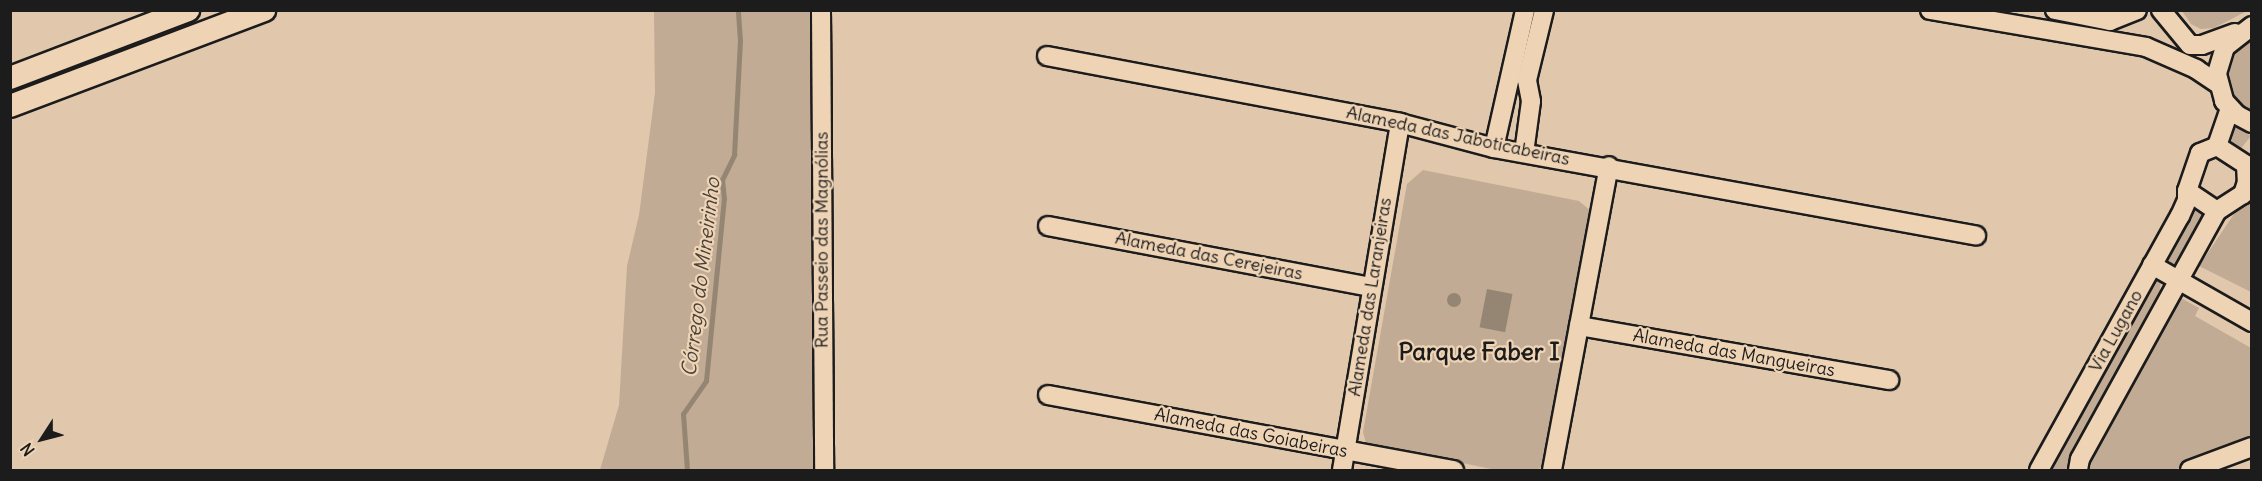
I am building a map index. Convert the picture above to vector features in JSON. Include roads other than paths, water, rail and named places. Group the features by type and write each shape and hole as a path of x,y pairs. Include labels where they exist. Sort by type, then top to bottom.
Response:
{"main road":[{"path":"10,78 188,10"},
{"path":"10,106 264,10"}],"street":[{"name":"Rua Passeio das Magnólias","path":"821,10 824,471"},
{"path":"1524,153 1531,102 1518,78 1525,10"},
{"path":"1494,147 1544,10"},
{"path":"1930,10 2146,47 2196,69 2217,84 2230,109 2252,123"},
{"path":"2055,10 2110,21 2133,13 2131,34 2146,47"},
{"path":"2161,10 2183,40 2196,46 2246,29"},
{"path":"2217,84 2220,55 2246,29"},
{"name":"Alameda das Jaboticabeiras","path":"1047,56 1400,123 1524,153 1609,166 1976,236"},
{"name":"Via Lugano","path":"2217,146 2230,109"},
{"name":"Alameda das Laranjeiras","path":"1342,471 1370,287 1400,123"},
{"name":"Via Lugano","path":"2039,471 2187,200 2187,191 2200,153 2217,146 2249,160 2247,189 2217,211 2177,279 2080,459 2078,471"},
{"path":"1552,471 1609,166"},
{"path":"2187,191 2217,211"},
{"name":"Alameda das Cerejeiras","path":"1048,226 1370,287"},
{"path":"2152,265 2252,322"},
{"name":"Alameda das Mangueiras","path":"1579,326 1889,380"},
{"name":"Alameda das Goiabeiras","path":"1048,395 1454,471"},
{"path":"2190,471 2231,463 2252,447"}],"waterway":[{"name":"Córrego do Mineirinho","path":"687,470 683,414 706,381 724,199 722,180 734,155 740,41 738,10"}],"district":[{"name":"Parque Faber I","path":"1479,352"}]}
